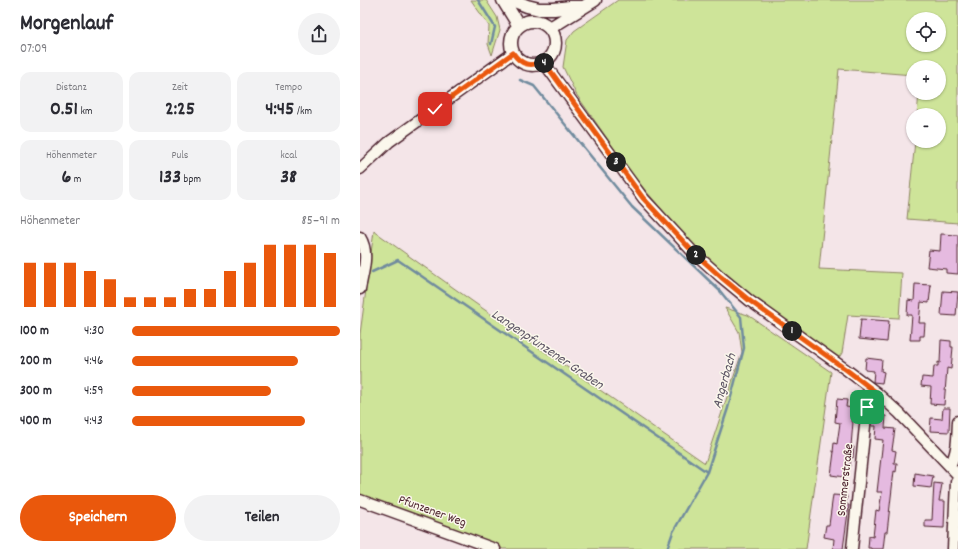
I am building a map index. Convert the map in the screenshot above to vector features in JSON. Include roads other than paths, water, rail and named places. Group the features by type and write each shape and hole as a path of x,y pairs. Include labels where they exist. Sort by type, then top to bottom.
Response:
{"main road":[{"path":"503,0 519,26"},
{"path":"512,0 539,10 583,7"},
{"path":"550,28 595,0"},
{"path":"531,20 538,21 550,28 555,40 555,47 549,58 537,65 523,63 517,59 511,46 511,38 514,31 519,26 524,22 531,20"}],"street":[{"path":"360,169 389,142 513,53"},
{"path":"544,62 643,198 693,252 750,301 877,393 899,413 958,475"},
{"path":"360,237 365,247 365,258 360,289"},
{"name":"Sommerstraße","path":"852,549 867,407 877,393"},
{"path":"950,465 954,459 958,421"},
{"path":"953,549 956,482 958,478"},
{"name":"Pfunzener Weg","path":"360,500 495,549"}],"waterway":[{"name":"Angerbach","path":"478,0 495,27 491,44"},
{"name":"Angerbach","path":"520,80 534,86 632,207 720,291 741,317 744,348 728,408 707,472 673,532 667,549"},
{"name":"Langenpfunzener Graben","path":"372,272 398,260 707,472"}]}
